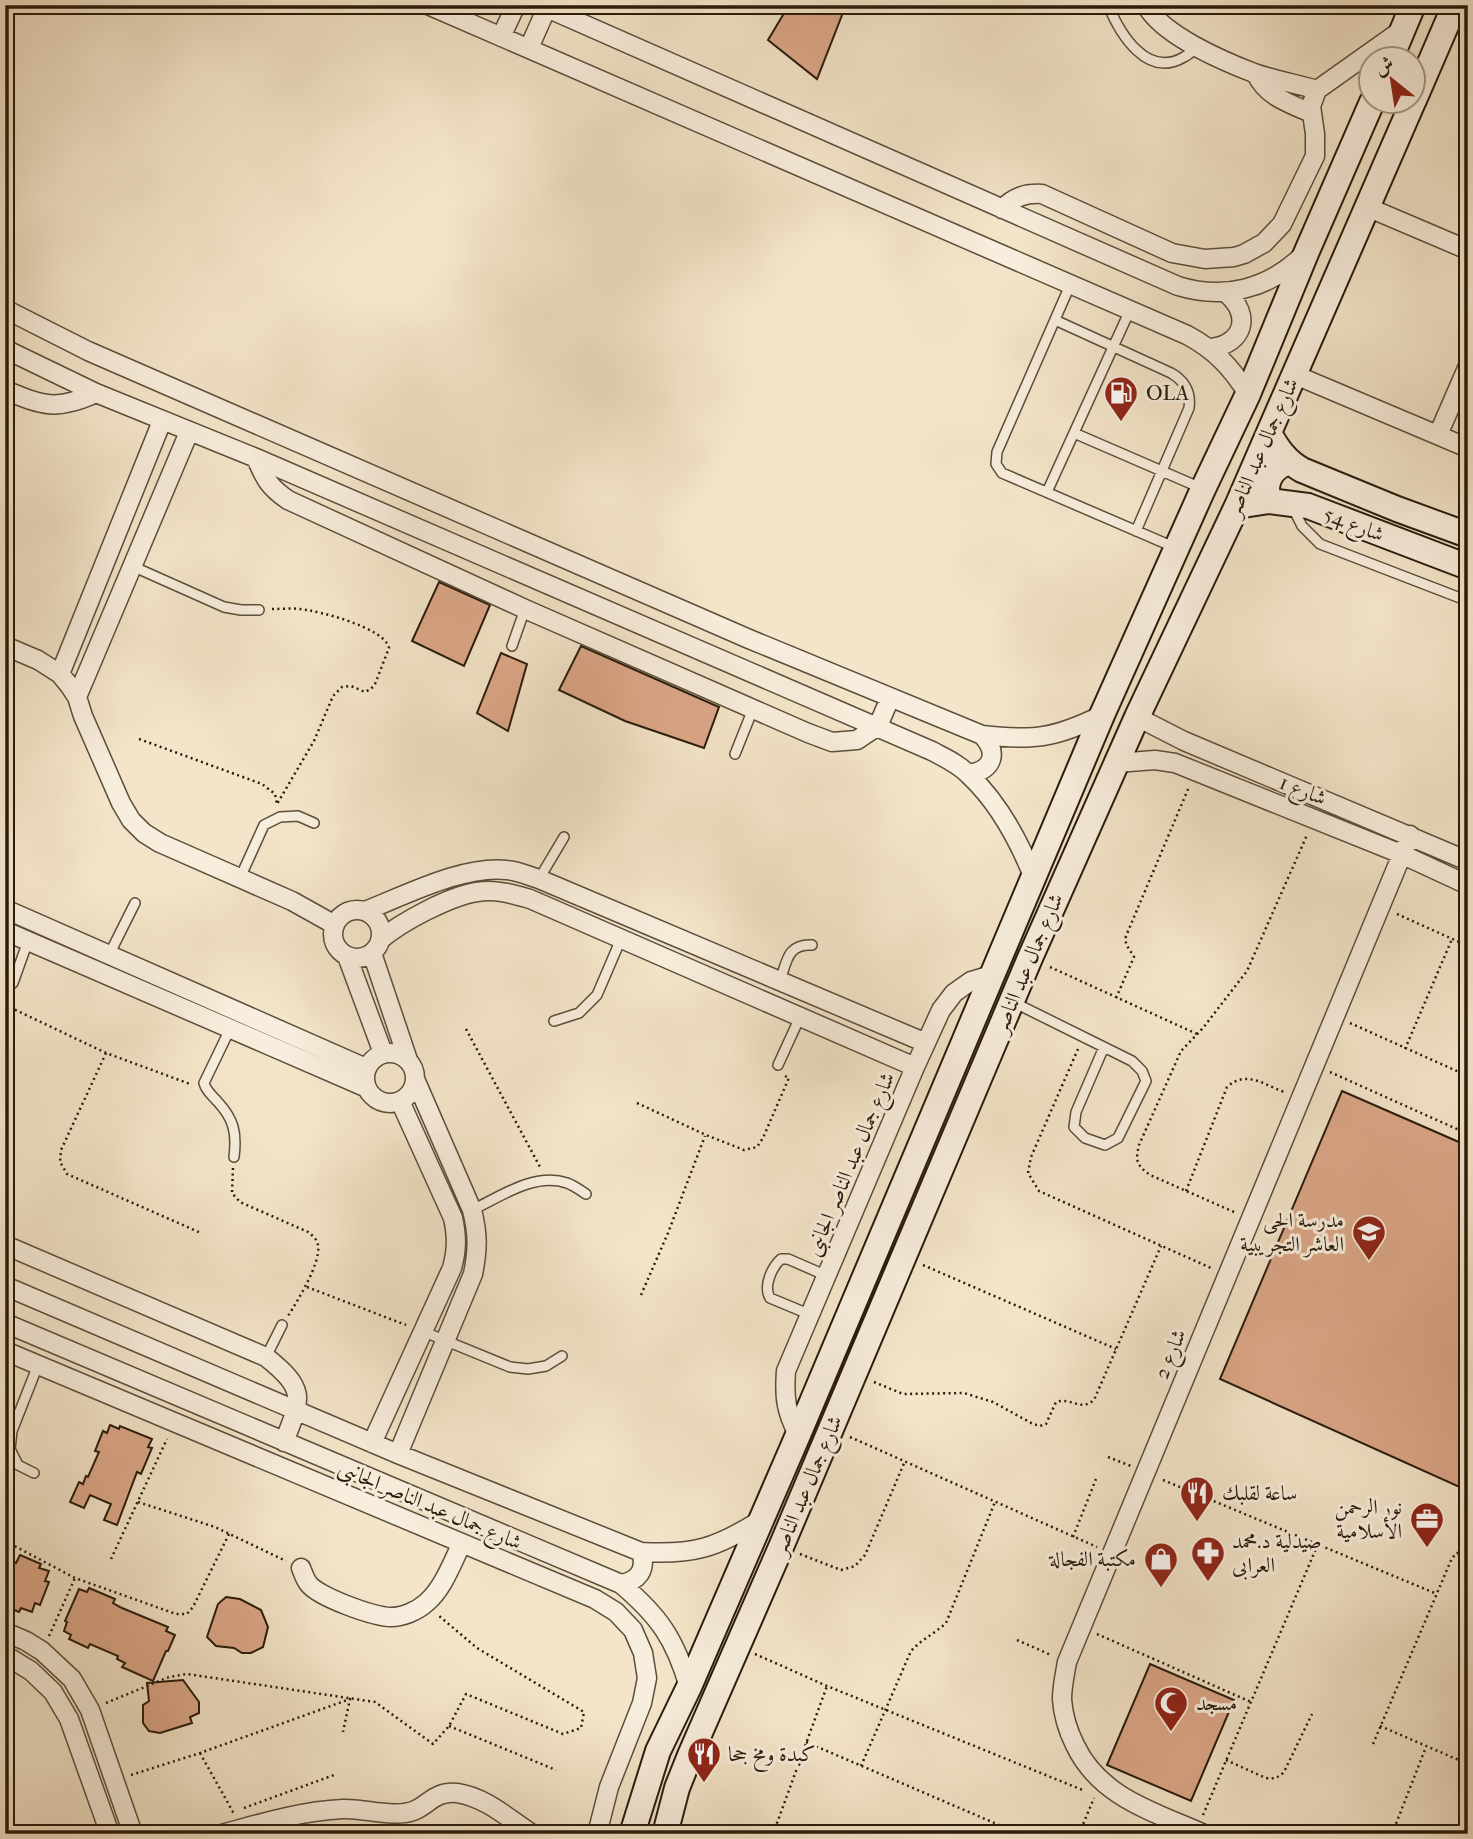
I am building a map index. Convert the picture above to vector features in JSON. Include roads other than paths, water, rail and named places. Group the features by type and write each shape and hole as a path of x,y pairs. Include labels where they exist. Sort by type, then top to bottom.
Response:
{"main road":[{"path":"1396,46 1413,5"},
{"name":"شارع جمال عبد الناصر","path":"1428,67 1455,5"},
{"name":"شارع جمال عبد الناصر","path":"632,1834 658,1751 689,1687 798,1435 1102,715 1248,394 1366,116"},
{"name":"شارع جمال عبد الناصر","path":"665,1834 677,1788 1030,958 1137,717 1237,506 1406,116"},
{"name":"شارع 54","path":"1269,433 1289,462 1314,476 1468,535"},
{"path":"1280,502 1267,493 1270,477 1275,470 1289,462"},
{"name":"شارع 54","path":"1237,506 1280,502 1308,506 1468,567"}],"street":[{"path":"428,5 1187,335 1210,348 1238,377 1248,394"},
{"path":"501,37 516,5"},
{"path":"1146,5 1165,28 1198,47 1256,74 1317,90"},
{"path":"529,48 545,6 1178,286 1202,292 1226,293 1249,289 1290,268 1307,251"},
{"path":"1002,209 1017,197 1042,194 1172,253 1205,259 1244,254 1264,243 1282,225 1315,156 1311,113 1312,99 1317,90 1403,29"},
{"path":"1256,74 1272,95 1311,113"},
{"path":"1367,207 1468,250"},
{"path":"1210,348 1222,347 1232,341 1239,332 1242,321 1240,310 1235,300 1226,293"},
{"path":"5,309 101,357 749,639 982,735 1014,739 1045,737 1074,729 1102,715"},
{"path":"5,349 96,393 256,458 932,751 969,774 989,796 1022,848 1033,876"},
{"path":"1438,435 1468,366"},
{"path":"1293,374 1468,448"},
{"path":"8,394 35,403 56,405 76,402 96,393"},
{"path":"60,674 162,421"},
{"path":"77,697 190,432"},
{"path":"256,458 272,489 288,500 525,609 832,742 857,740 878,726 890,698"},
{"path":"112,545 135,560"},
{"path":"737,667 749,639"},
{"path":"5,646 38,660 60,674 77,697 121,803 131,820 144,833 160,843 314,912 335,925"},
{"name":"شارع 1","path":"1137,717 1184,741 1468,861"},
{"path":"969,774 980,772 989,765 993,754 990,743 982,735"},
{"name":"شارع 1","path":"1116,763 1155,760 1175,763 1402,854 1468,885"},
{"name":"شارع 2","path":"1200,1832 1128,1801 1100,1781 1082,1760 1068,1731 1062,1699 1067,1662 1410,835"},
{"path":"915,1067 530,899 504,891 476,892 402,923 364,957 347,956 339,950 333,933 338,919 351,911 365,911 443,880 474,871 508,870 539,879 926,1043"},
{"path":"5,909 366,1068"},
{"path":"365,911 373,916 381,931 376,946 408,1060 472,1210 477,1231 478,1253 473,1274 398,1454"},
{"path":"5,931 365,1087 376,1100 392,1103 400,1101 411,1092 415,1079"},
{"path":"706,976 716,954"},
{"path":"347,956 383,1053"},
{"name":"شارع جمال عبد الناصر الجانبى","path":"798,1435 788,1415 784,1393 786,1371 941,1010 954,993 971,981 991,975"},
{"path":"365,1087 366,1068 376,1056 397,1053 408,1060"},
{"path":"372,1443 452,1268 456,1251 457,1235 453,1219 400,1101"},
{"path":"5,1245 266,1357 292,1380 297,1394 296,1411 284,1442"},
{"path":"5,1286 398,1454 641,1552 673,1554 704,1549 734,1537 761,1520"},
{"path":"5,1323 621,1584 654,1615 670,1637 682,1661 689,1687"},
{"name":"شارع جمال عبد الناصر الجانبى","path":"5,1351 595,1599 616,1612 633,1630 643,1653 647,1678 642,1703 609,1787 597,1834"},
{"path":"301,1569 309,1585 324,1595 341,1604 391,1617 409,1614 435,1594 462,1543"},
{"path":"621,1584 638,1578 643,1570 641,1552"},
{"path":"5,1632 42,1651 72,1679 90,1710 134,1834"},
{"path":"5,1655 31,1671 53,1692 69,1719 110,1834"},
{"path":"222,1834 289,1815 345,1808 387,1813 412,1812 433,1797 453,1793 477,1798 532,1834"}],"lane":[{"path":"1108,5 1130,45 1145,58 1164,63 1182,59 1198,47"},
{"path":"1071,283 995,458 996,464 1002,473 1177,548"},
{"path":"1047,492 1130,310"},
{"path":"1055,320 1177,376 1186,387 1189,408 1136,531"},
{"path":"1074,433 1203,489"},
{"path":"1280,502 1320,544 1468,601"},
{"path":"135,560 224,607 259,610"},
{"path":"512,646 525,609"},
{"path":"734,754 754,709"},
{"path":"240,878 264,825 280,817 298,816 314,823"},
{"path":"539,879 564,836"},
{"path":"109,955 135,903"},
{"path":"554,1021 579,1013 597,995 621,939"},
{"path":"13,983 29,941"},
{"path":"780,981 792,950 801,944 812,945"},
{"path":"1012,1001 1084,1037 1104,1047 1132,1061 1142,1071 1146,1081 1118,1138 1105,1145 1085,1138 1074,1127 1076,1112 1104,1047"},
{"path":"778,1065 800,1017"},
{"path":"230,1029 204,1083 206,1090 230,1118 236,1137 234,1157"},
{"path":"472,1210 525,1184 546,1180 568,1183 586,1194"},
{"path":"811,1315 770,1297 766,1287 781,1259 788,1259 827,1276"},
{"path":"266,1357 282,1325"},
{"path":"422,1331 510,1367 528,1369 546,1366 562,1356"},
{"path":"34,1473 18,1465 10,1449 12,1431 38,1365"}],"place":[{"name":"OLA","path":"1121,423"},
{"name":"مدرسة الحى العاشر التجريبية","path":"1369,1262"},
{"name":"ساعة لقلبك","path":"1197,1523"},
{"name":"نور الرحمن الأسلامية","path":"1427,1549"},
{"name":"صيدلية د.محمد العرابى","path":"1208,1583"},
{"name":"مكتبة الفجالة","path":"1161,1589"},
{"name":"مسجد","path":"1171,1733"},
{"name":"كبدة ومخ جحا","path":"704,1784"}]}
